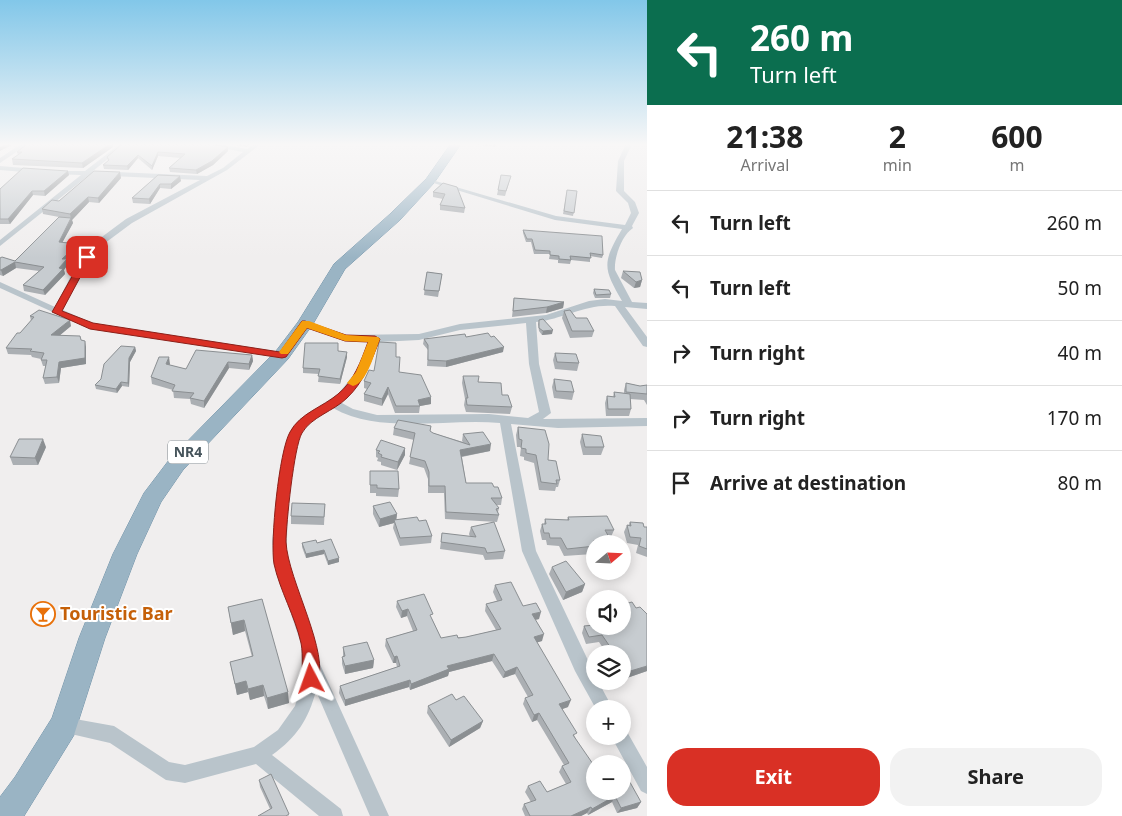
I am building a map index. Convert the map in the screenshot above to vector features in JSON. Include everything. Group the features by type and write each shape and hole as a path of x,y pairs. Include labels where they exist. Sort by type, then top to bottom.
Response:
{"highway":[{"name":"NR4","path":"4,816 26,788 64,725 92,638 125,554 152,499 176,465 282,355 305,324 344,261 395,217 429,182"}],"street":[{"path":"0,244 74,182"},
{"path":"57,312 80,266 94,247 129,221 202,182"},
{"path":"434,182 555,218 629,228"},
{"path":"619,182 620,191 631,202 635,212 629,228 613,254 610,267 624,304 647,344"},
{"path":"0,285 90,326 282,355"},
{"path":"305,324 345,338 420,337 460,328 547,318 589,304 647,306"},
{"path":"529,422 544,413 534,364 532,320"},
{"path":"64,725 114,735 166,771 185,774 258,755 284,736 302,710 311,679 309,644 281,563 279,540 289,455 295,433 304,422 342,396 361,373 375,339"},
{"path":"333,403 349,412 377,419 505,420 558,424 647,422"},
{"path":"505,420 529,551 581,666 600,700"},
{"path":"310,660 380,816"},
{"path":"625,745 647,785"},
{"path":"258,755 334,816"}],"building":[{"path":"8,182 55,182 44,191 32,191 8,219 0,219 0,189"},
{"path":"81,182 111,182 98,198 88,197 70,214 42,209 52,200 59,201"},
{"path":"150,182 173,182 171,184 160,184 149,199 132,198"},
{"path":"500,182 509,182 506,191 498,190"},
{"path":"443,183 457,187 465,208 440,205 445,194 433,192"},
{"path":"567,190 577,191 574,213 564,211"},
{"path":"59,217 71,218 59,242 78,244 62,259 67,259 59,268 63,269 43,290 23,285 44,267 15,262 0,270 0,258 15,261"},
{"path":"523,230 602,236 603,255 590,253 591,258 570,256 571,260 559,259 559,256 550,255 550,251 535,250 532,239 527,239"},
{"path":"623,271 640,272 642,280 636,282"},
{"path":"427,272 442,274 439,291 424,290"},
{"path":"594,289 609,290 611,294 596,295"},
{"path":"514,298 564,302 547,307 513,311"},
{"path":"39,310 70,320 51,335 80,336 81,340 85,341 85,358 59,362 57,377 43,378 47,360 41,360 44,353 30,351 32,349 6,348 17,333 20,333 34,317 30,316"},
{"path":"570,310 576,318 587,318 594,331 572,331 564,311"},
{"path":"543,319 553,330 543,331 539,328 539,320"},
{"path":"488,333 491,337 494,336 504,347 446,361 428,360 428,345 424,339 465,334 466,337"},
{"path":"379,342 396,343 396,357 400,357 399,372 421,375 431,397 418,400 420,406 396,406 388,387 382,399 364,394 371,383 364,381 369,370 374,371"},
{"path":"305,343 338,343 338,351 347,352 340,379 318,376 320,369 303,368"},
{"path":"121,346 135,347 129,358 128,383 121,382 116,389 95,385 101,379 104,364"},
{"path":"196,350 252,355 249,364 228,362 204,401 190,398 194,393 172,391 175,385 151,377 159,357 169,357 166,364 186,369"},
{"path":"555,353 576,354 579,363 557,362"},
{"path":"463,376 479,376 478,382 501,383 502,395 508,395 512,407 467,405 466,398 468,398"},
{"path":"554,379 571,381 574,392 556,391"},
{"path":"626,383 640,386 647,385 647,394 626,392"},
{"path":"614,392 630,394 631,409 608,409 607,396 615,397"},
{"path":"398,420 431,426 430,431 433,433 470,445 463,434 483,432 491,444 460,450 466,483 492,483 494,487 498,487 502,498 491,498 499,508 496,509 499,515 446,512 445,486 429,486 429,472 425,461 410,457 415,433 394,428"},
{"path":"518,427 545,430 549,444 548,460 556,461 560,480 556,480 557,484 541,482 536,455 526,453 526,449 521,448 522,440 519,439"},
{"path":"582,434 601,436 604,447 585,447"},
{"path":"19,439 43,439 35,458 10,457"},
{"path":"381,440 405,448 398,462 381,457 382,455 378,453 380,451 376,450"},
{"path":"370,471 398,471 399,489 377,488 377,485 370,485"},
{"path":"390,502 397,514 380,519 373,506"},
{"path":"292,503 325,504 324,517 291,516"},
{"path":"607,516 614,530 605,530 608,535 586,535 586,547 567,549 561,538 550,538 549,533 544,533 542,524 546,524 545,519 569,520 568,517"},
{"path":"417,517 419,521 426,520 432,536 400,538 394,520"},
{"path":"494,522 505,551 487,553 485,548 441,542 442,533 476,537 471,527"},
{"path":"630,522 643,523 644,527 647,527 647,549 639,546 641,538 631,537 630,535 627,525 631,526"},
{"path":"331,539 339,558 328,561 324,550 306,554 302,543 316,540 317,543"},
{"path":"566,561 585,584 566,592 552,567"},
{"path":"511,582 523,606 536,603 541,612 532,614 544,634 534,637 571,700 559,704 577,733 573,735 587,755 586,800 608,800 592,809 591,807 571,816 530,816 524,804 536,800 528,786 540,781 547,792 571,782 562,766 569,763 539,713 534,715 525,698 533,695 517,667 505,672 494,654 447,666 449,669 411,684 410,680 345,700 340,686 400,666 397,656 394,657 386,639 417,630 408,609 402,611 397,601 424,594 433,614 430,615 441,638 457,635 458,638 466,637 501,629 486,604 502,600 495,585"},
{"path":"262,599 288,692 267,698 263,685 248,689 246,681 235,684 230,662 253,656 244,620 231,623 228,607"},
{"path":"631,602 636,608 640,607 647,614 647,666 631,671 631,645 609,645 602,635 631,635"},
{"path":"367,642 374,660 345,666 342,657 345,656 343,647"},
{"path":"452,694 456,700 464,696 483,721 451,740 428,706"},
{"path":"271,774 289,814 286,816 258,816 272,808 259,780"},
{"path":"631,784 641,802 621,808 617,800 631,800"}],"slow traffic":[{"path":"285,352 305,324 345,338 375,339 361,373 353,383"}],"place":[{"name":"Touristic Bar","path":"43,614"}],"route":[{"path":"87,257 80,266 57,312 90,326 282,355 305,324 345,338 375,339 361,373 342,396 304,422 295,433 289,455 279,540 281,563 309,644 311,679"}]}
